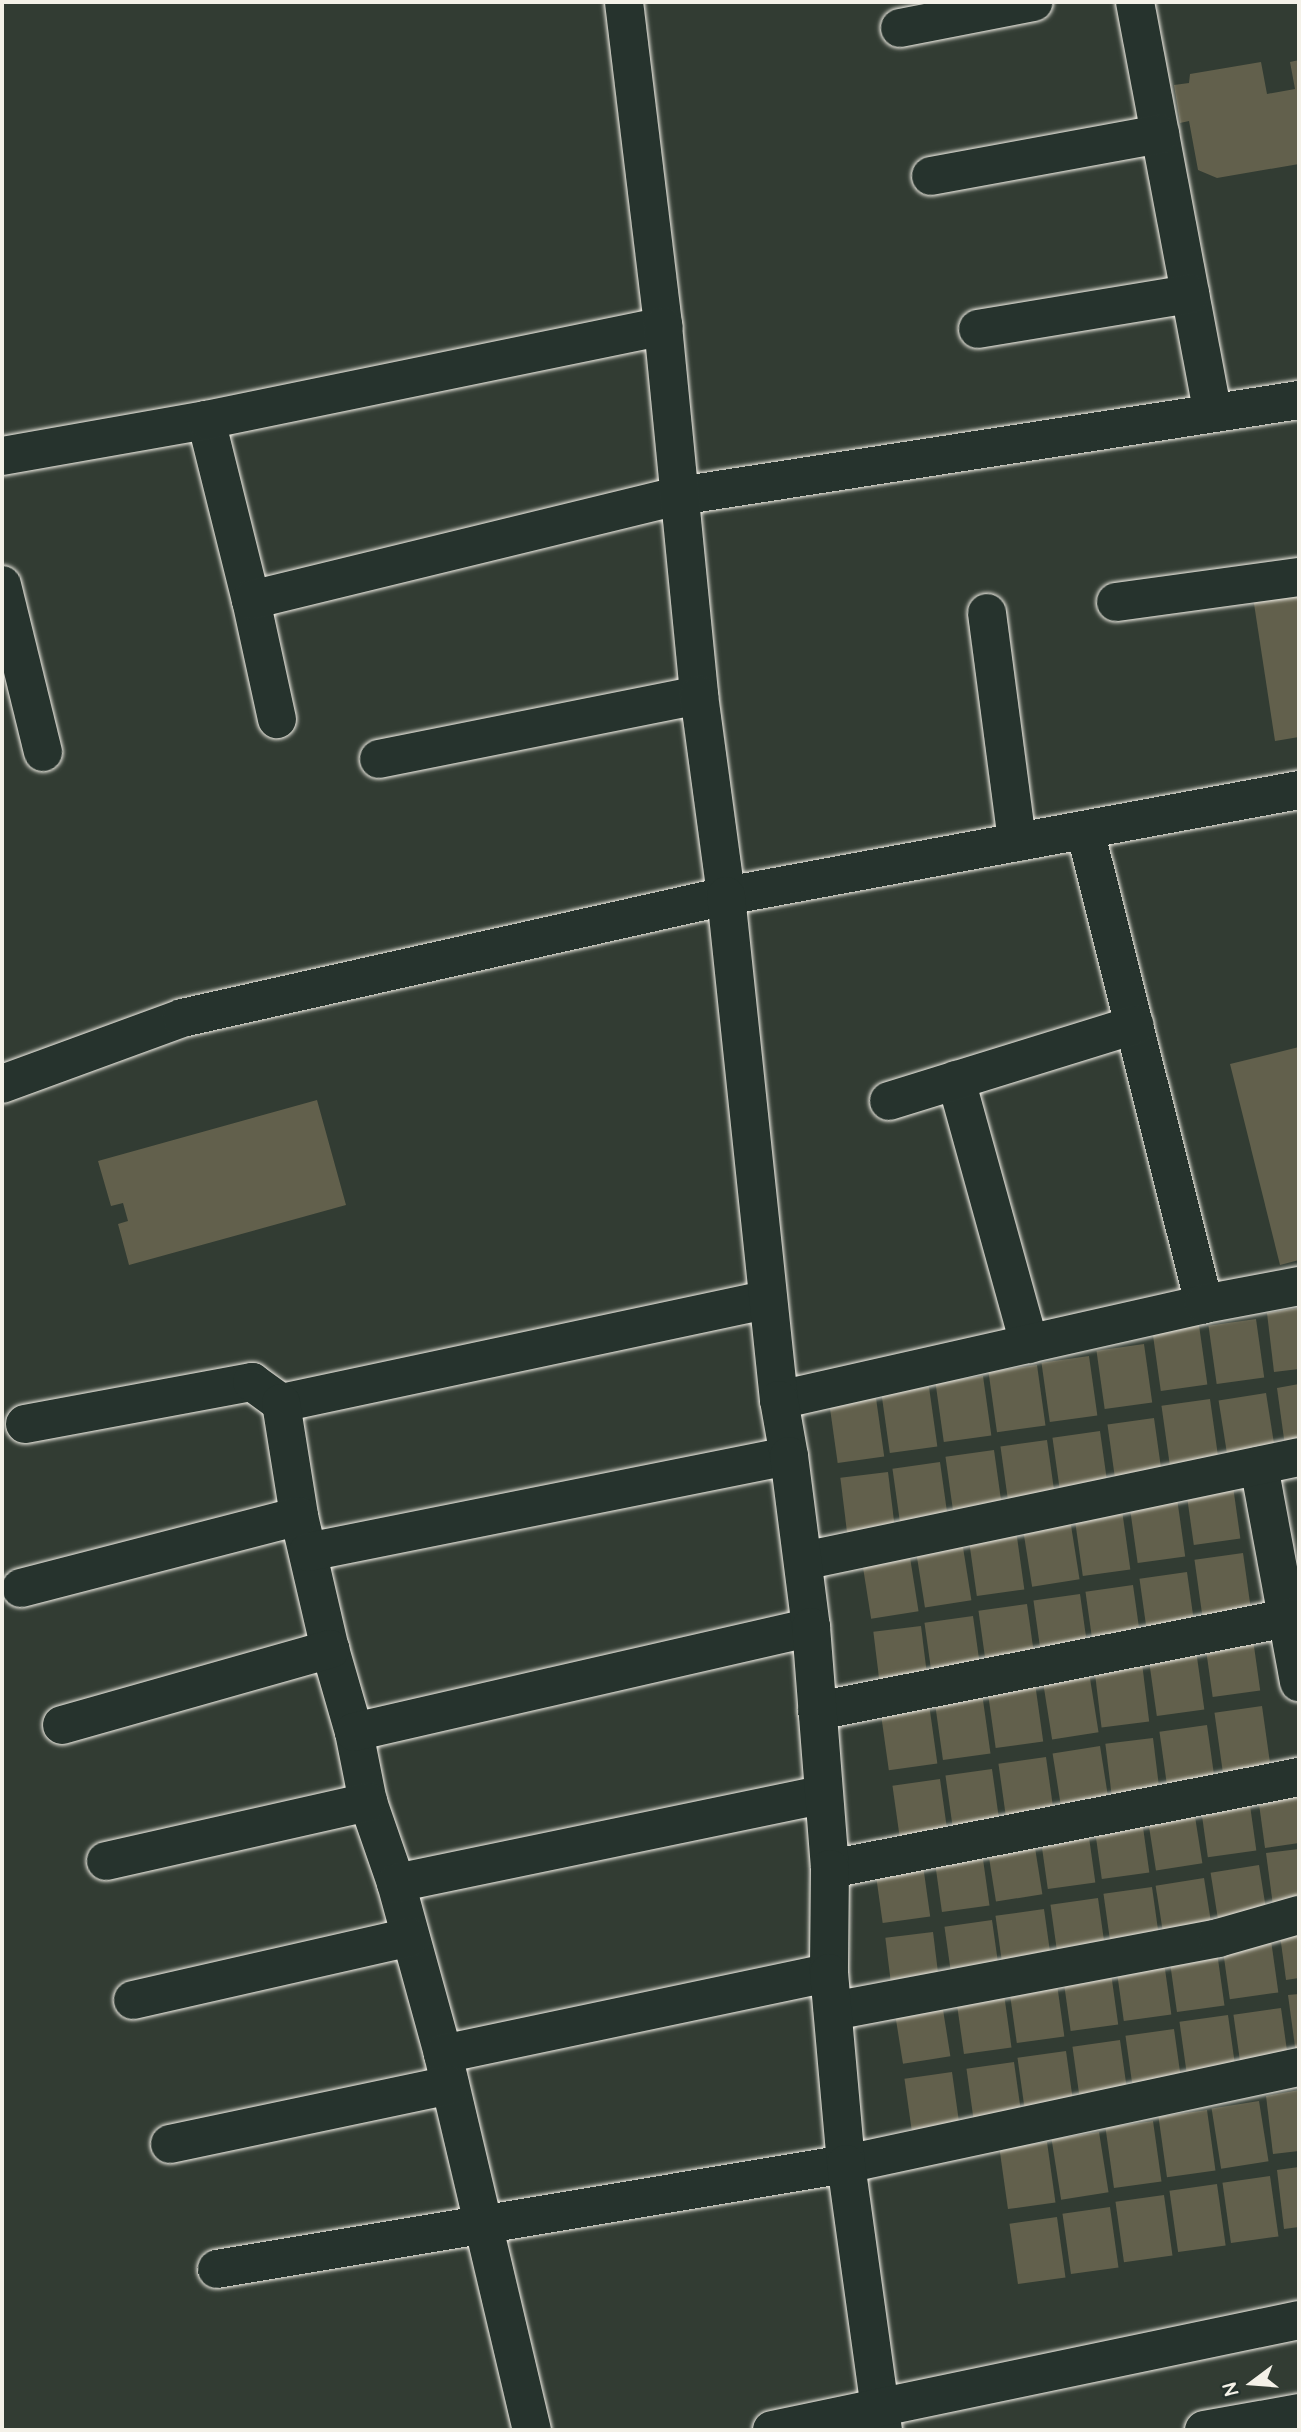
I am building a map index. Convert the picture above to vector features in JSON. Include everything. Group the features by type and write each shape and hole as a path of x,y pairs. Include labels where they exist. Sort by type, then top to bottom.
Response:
{"street":[{"path":"624,2 663,326 699,695 726,896 767,1300 811,1627 822,1795 830,1869 829,1973 846,2164 880,2418"},
{"path":"900,28 1034,2"},
{"path":"1135,2 1213,413"},
{"path":"931,176 1160,134"},
{"path":"978,329 1190,295"},
{"path":"2,456 206,420 663,326"},
{"path":"251,600 679,496 1299,400"},
{"path":"206,420 251,600 276,719"},
{"path":"1116,602 1299,577"},
{"path":"2,585 43,752"},
{"path":"987,613 1017,842"},
{"path":"380,759 699,695"},
{"path":"2,1084 182,1018 726,896 1299,790"},
{"path":"1085,830 1204,1304"},
{"path":"889,1101 1134,1025"},
{"path":"956,1080 1029,1344"},
{"path":"779,1400 1204,1304 1299,1286"},
{"path":"281,1403 767,1300"},
{"path":"25,1424 251,1382 281,1403 303,1534 330,1649 354,1732 368,1802 396,1883 447,2070 532,2430"},
{"path":"21,1588 303,1534 789,1456"},
{"path":"803,1561 1299,1457"},
{"path":"1259,1466 1299,1682"},
{"path":"817,1711 1287,1618"},
{"path":"354,1732 811,1627"},
{"path":"62,1725 330,1649"},
{"path":"830,1869 1299,1777"},
{"path":"396,1883 822,1795"},
{"path":"106,1861 368,1802"},
{"path":"833,2011 1218,1938 1299,1915"},
{"path":"133,2000 410,1937"},
{"path":"170,2144 829,1973"},
{"path":"217,2269 846,2164 1299,2067"},
{"path":"772,2430 880,2418 1299,2320"},
{"path":"1204,2430 1299,2413"}],"building":[{"path":"1299,60 1299,164 1217,178 1198,170 1189,121 1180,123 1174,85 1189,83 1190,74 1261,62 1267,94 1295,89 1290,62"},
{"path":"1299,590 1299,737 1275,741 1253,597"},
{"path":"1299,1047 1299,1260 1280,1265 1230,1064"},
{"path":"317,1100 346,1205 129,1265 118,1224 128,1221 123,1203 111,1206 98,1161"},
{"path":"1299,1308 1299,1369 1274,1372 1267,1313"},
{"path":"1256,1319 1264,1377 1217,1384 1208,1326"},
{"path":"1199,1325 1207,1384 1161,1391 1152,1332"},
{"path":"1144,1344 1152,1402 1105,1409 1096,1351"},
{"path":"1089,1356 1097,1415 1050,1422 1041,1363"},
{"path":"1037,1365 1045,1425 997,1432 988,1372"},
{"path":"983,1376 991,1435 944,1442 935,1383"},
{"path":"1299,1384 1299,1444 1285,1446 1277,1388"},
{"path":"929,1387 937,1446 890,1453 881,1394"},
{"path":"1266,1393 1275,1452 1228,1460 1219,1401"},
{"path":"876,1398 884,1456 838,1463 829,1405"},
{"path":"1210,1399 1218,1458 1170,1465 1161,1406"},
{"path":"1154,1418 1162,1477 1116,1484 1107,1425"},
{"path":"1100,1431 1108,1490 1061,1497 1052,1438"},
{"path":"1047,1440 1055,1499 1009,1506 1000,1447"},
{"path":"994,1450 1002,1509 954,1516 945,1457"},
{"path":"940,1462 948,1521 901,1528 892,1469"},
{"path":"888,1472 895,1531 848,1536 840,1478"},
{"path":"1232,1479 1240,1538 1194,1545 1185,1486"},
{"path":"1177,1498 1185,1556 1138,1563 1129,1505"},
{"path":"1122,1510 1130,1569 1083,1576 1074,1517"},
{"path":"1070,1519 1080,1579 1032,1587 1023,1527"},
{"path":"1016,1530 1024,1589 977,1596 968,1537"},
{"path":"962,1541 971,1600 925,1608 916,1548"},
{"path":"909,1551 919,1611 871,1619 862,1559"},
{"path":"1243,1553 1251,1612 1203,1619 1194,1560"},
{"path":"1187,1572 1195,1631 1148,1638 1139,1579"},
{"path":"1133,1585 1141,1644 1094,1651 1085,1592"},
{"path":"1080,1594 1088,1653 1042,1660 1033,1601"},
{"path":"1027,1604 1035,1664 987,1671 978,1611"},
{"path":"973,1616 981,1675 933,1682 924,1623"},
{"path":"921,1626 928,1685 881,1690 873,1632"},
{"path":"1252,1632 1260,1690 1213,1697 1204,1639"},
{"path":"1196,1650 1204,1709 1157,1716 1148,1657"},
{"path":"1142,1663 1149,1722 1102,1727 1094,1669"},
{"path":"1089,1672 1099,1732 1052,1740 1043,1679"},
{"path":"1035,1683 1043,1741 996,1748 987,1690"},
{"path":"982,1693 990,1753 943,1760 934,1700"},
{"path":"929,1704 937,1763 889,1770 880,1711"},
{"path":"1262,1706 1270,1765 1223,1772 1214,1713"},
{"path":"1207,1725 1215,1784 1168,1791 1159,1732"},
{"path":"1153,1738 1160,1796 1112,1801 1105,1744"},
{"path":"1100,1746 1110,1806 1062,1814 1053,1754"},
{"path":"1046,1757 1054,1816 1007,1823 998,1764"},
{"path":"992,1769 1000,1827 954,1834 945,1776"},
{"path":"940,1779 948,1838 901,1845 892,1786"},
{"path":"1299,1783 1299,1843 1265,1848 1257,1789"},
{"path":"1248,1791 1256,1850 1208,1857 1199,1798"},
{"path":"1193,1804 1202,1863 1156,1871 1147,1811"},
{"path":"1141,1813 1149,1872 1102,1879 1093,1820"},
{"path":"1087,1823 1095,1882 1048,1889 1039,1830"},
{"path":"1033,1835 1042,1894 996,1902 987,1842"},
{"path":"981,1845 989,1905 942,1912 933,1852"},
{"path":"1299,1849 1299,1909 1274,1913 1266,1853"},
{"path":"922,1858 930,1916 883,1923 874,1865"},
{"path":"1259,1865 1268,1922 1220,1930 1211,1873"},
{"path":"1204,1878 1213,1937 1165,1945 1156,1886"},
{"path":"1152,1887 1160,1947 1112,1954 1103,1894"},
{"path":"1098,1898 1106,1957 1059,1964 1050,1905"},
{"path":"1044,1909 1052,1969 1004,1976 995,1916"},
{"path":"1299,1918 1299,1978 1286,1980 1278,1920"},
{"path":"992,1920 1000,1979 953,1986 944,1927"},
{"path":"933,1932 940,1986 892,1991 885,1938"},
{"path":"1270,1933 1278,1992 1230,1999 1221,1940"},
{"path":"1216,1945 1224,2005 1177,2012 1168,1952"},
{"path":"1163,1955 1171,2014 1124,2021 1115,1962"},
{"path":"1110,1966 1118,2024 1071,2031 1062,1973"},
{"path":"1056,1977 1064,2036 1017,2043 1008,1984"},
{"path":"1003,1987 1011,2047 964,2054 955,1994"},
{"path":"1299,1994 1299,2054 1296,2054 1288,1995"},
{"path":"941,1997 950,2056 903,2064 894,2005"},
{"path":"1281,2008 1289,2067 1242,2074 1233,2015"},
{"path":"1228,2015 1236,2074 1188,2081 1179,2022"},
{"path":"1174,2029 1182,2089 1134,2096 1125,2036"},
{"path":"1120,2040 1128,2099 1081,2106 1072,2047"},
{"path":"1066,2051 1074,2111 1026,2118 1017,2058"},
{"path":"1014,2062 1022,2121 975,2128 966,2069"},
{"path":"952,2072 960,2131 913,2138 904,2079"},
{"path":"1299,2090 1299,2151 1273,2154 1266,2096"},
{"path":"1259,2101 1269,2161 1221,2169 1212,2109"},
{"path":"1207,2110 1215,2170 1167,2177 1158,2117"},
{"path":"1153,2121 1161,2181 1114,2188 1105,2128"},
{"path":"1099,2132 1109,2192 1061,2200 1052,2140"},
{"path":"1047,2142 1055,2202 1008,2209 999,2149"},
{"path":"1299,2167 1299,2227 1284,2229 1277,2170"},
{"path":"1270,2176 1278,2236 1231,2243 1222,2183"},
{"path":"1217,2184 1226,2245 1178,2252 1169,2191"},
{"path":"1164,2195 1172,2255 1124,2262 1115,2202"},
{"path":"1110,2207 1118,2267 1071,2274 1062,2214"},
{"path":"1057,2217 1065,2277 1018,2284 1009,2224"}]}
